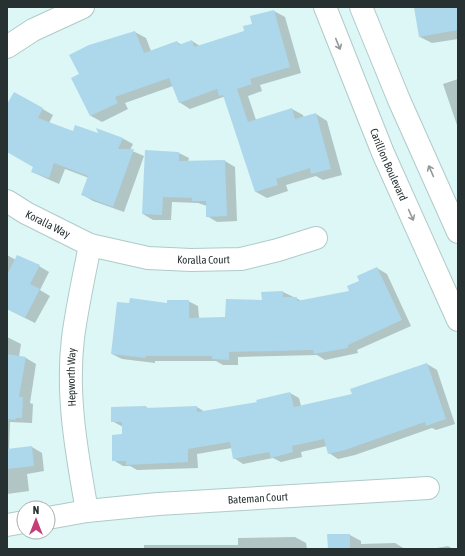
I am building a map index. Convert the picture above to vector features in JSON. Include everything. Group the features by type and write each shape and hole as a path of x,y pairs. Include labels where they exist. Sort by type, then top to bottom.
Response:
{"street":[{"path":"7,47 33,30 83,7"},
{"name":"Carillion Boulevard","path":"325,7 383,153 458,320"},
{"path":"361,7 399,100 458,232"},
{"name":"Koralla Way","path":"7,201 26,213 90,245"},
{"name":"Koralla Court","path":"90,245 148,258 191,260 241,259 278,250 316,238"},
{"name":"Hepworth Way","path":"87,511 78,460 72,394 73,339 90,245"},
{"name":"Bateman Court","path":"56,517 87,511 236,499 428,488"}],"building":[{"path":"414,7 458,7 458,30 419,37"},
{"path":"274,10 290,67 250,79 252,84 237,89 248,122 292,108 295,119 316,113 331,169 311,174 310,168 276,179 278,185 255,192 223,95 219,96 217,89 179,103 169,78 115,97 118,103 90,116 71,78 79,74 69,55 89,45 135,31 144,53 177,41 179,45 192,40 194,47 244,31 243,26 252,24 250,16"},
{"path":"14,92 43,108 38,118 73,131 75,125 98,133 96,128 123,138 118,149 134,149 113,207 81,195 88,176 54,163 49,178 31,172 33,167 7,152 7,104"},
{"path":"145,150 179,152 179,161 225,160 227,216 206,217 206,201 192,201 192,198 163,197 162,215 142,214"},
{"path":"17,255 40,265 30,284 40,289 25,318 7,309 7,275"},
{"path":"377,267 402,320 348,345 348,348 314,354 313,350 229,352 229,360 212,359 212,356 146,356 145,358 111,354 117,302 129,303 130,298 167,303 167,300 189,300 189,318 225,317 226,299 262,300 261,292 283,291 283,297 297,297 297,301 349,291 347,286 359,281 357,276"},
{"path":"7,354 26,357 19,397 23,397 22,418 16,418 15,420 7,419"},
{"path":"427,363 446,419 426,426 425,422 345,450 328,454 324,439 292,446 293,452 271,458 269,452 233,459 230,442 188,449 188,462 126,465 126,461 112,461 112,435 122,434 122,422 111,422 111,407 146,406 146,408 197,406 197,412 257,402 256,400 290,392 294,407 352,394 350,389"},
{"path":"32,446 34,466 7,469 7,449"},
{"path":"327,534 350,534 350,549 328,549"}]}
